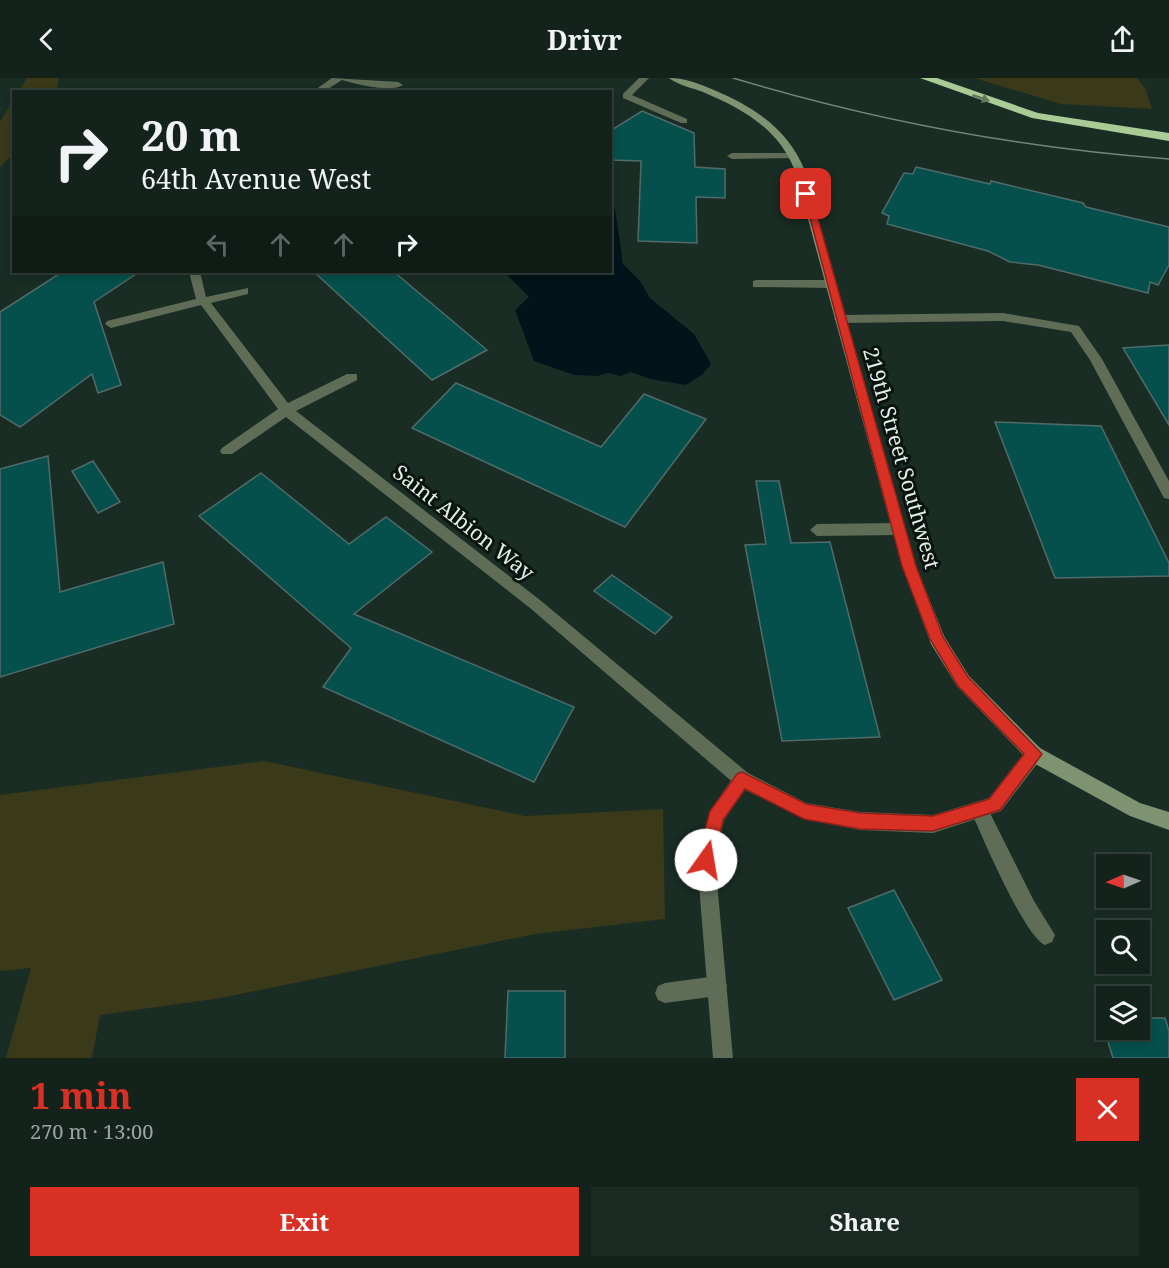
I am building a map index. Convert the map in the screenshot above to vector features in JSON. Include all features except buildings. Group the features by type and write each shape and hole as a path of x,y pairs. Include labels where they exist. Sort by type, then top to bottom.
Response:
{"highway":[{"path":"926,78 1018,111 1169,137"},
{"path":"1090,125 1169,124"}],"street":[{"path":"319,90 338,78"},
{"path":"644,78 627,92 626,96 684,121"},
{"path":"674,78 744,108 768,123 790,150"},
{"path":"350,79 398,85"},
{"path":"732,156 790,150"},
{"name":"219th Street Southwest","path":"790,150 800,171 909,566 937,639 963,681 1034,754 1136,810 1169,821"},
{"name":"Saint Albion Way","path":"195,273 199,295 286,410 525,597 742,779 804,811 860,821 933,824 995,805 1034,754"},
{"path":"757,284 831,284"},
{"path":"111,324 244,291"},
{"path":"840,319 1003,317 1075,329 1096,359 1169,494"},
{"path":"227,451 286,410 352,377"},
{"path":"817,530 899,530"},
{"path":"723,1058 706,860 716,817 742,779"},
{"path":"979,809 1027,908 1045,935"},
{"path":"665,993 717,986"}],"shaded area":[{"path":"27,78 59,78 56,90 20,90"},
{"path":"974,78 1137,78 1146,90 1152,109 1061,104"},
{"path":"12,102 12,155 0,167 0,122"},
{"path":"612,207 615,209 623,264 640,281 650,298 694,334 711,364 703,374 686,385 650,379 631,372 621,376 608,373 597,376 574,375 534,361 515,310 529,297 505,273 612,273"},
{"path":"264,761 525,816 663,809 665,919 535,934 221,998 100,1015 92,1058 6,1058 31,968 0,971 0,795"}],"tram line":[{"path":"733,78 895,120 1058,148 1169,159"}],"route":[{"path":"706,860 716,817 742,779 804,811 860,821 933,824 995,805 1034,754 963,681 937,639 909,566 806,194"}]}
